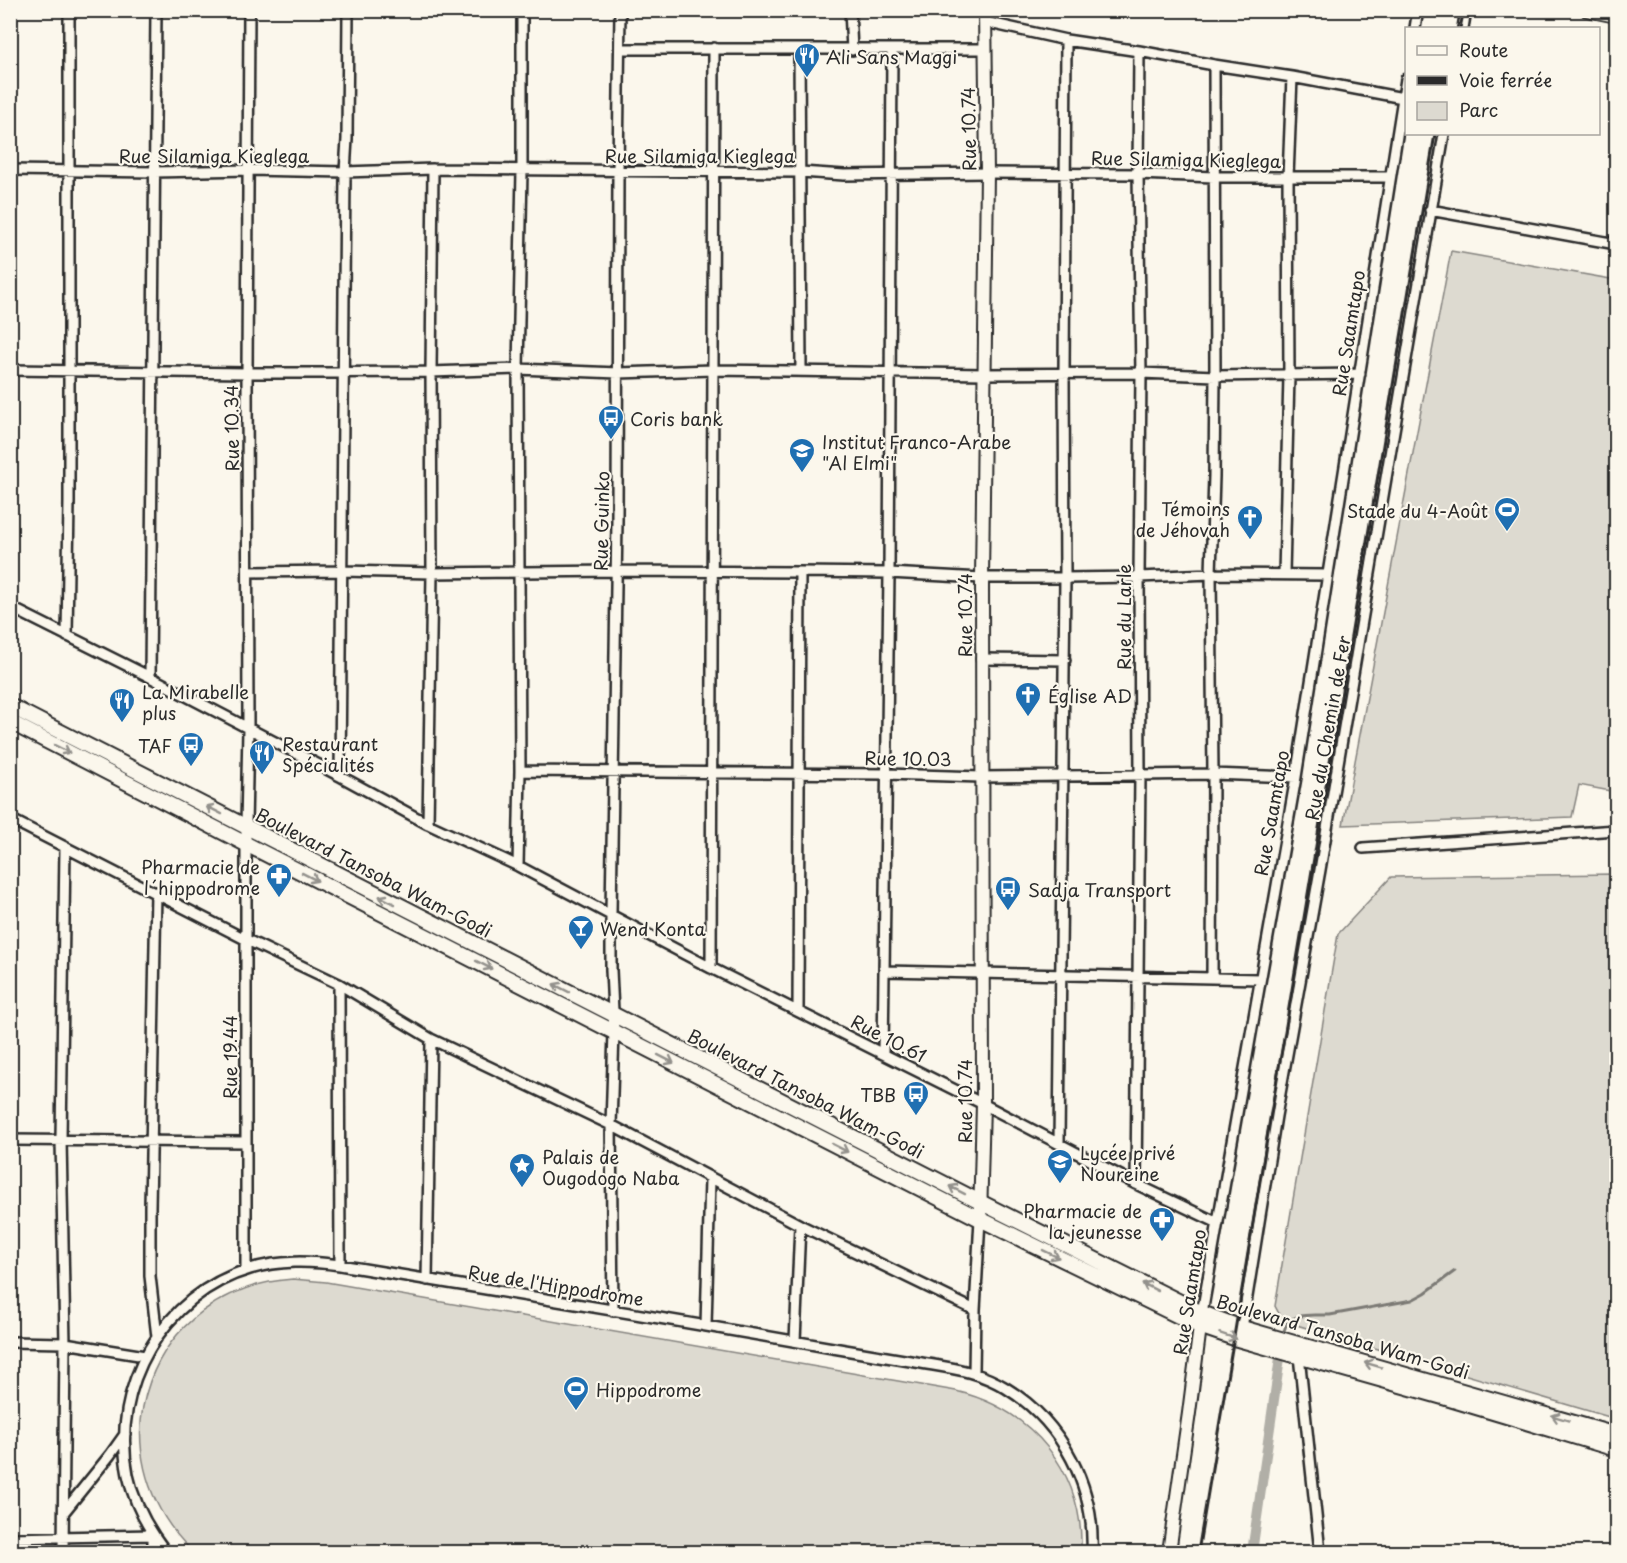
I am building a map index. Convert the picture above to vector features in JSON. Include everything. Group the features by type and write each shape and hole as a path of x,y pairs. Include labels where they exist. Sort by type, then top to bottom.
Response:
{"main road":[{"path":"1587,10 1617,16"},
{"name":"Rue 10.74","path":"980,1219 983,1104 981,659 987,173 985,16"},
{"name":"Boulevard Tansoba Wam-Godi","path":"10,706 980,1202 1234,1338 1617,1449"},
{"name":"Boulevard Tansoba Wam-Godi","path":"10,722 980,1219 1201,1319 1242,1328 1617,1435"},
{"name":"Rue Saamtapo","path":"1169,1552 1190,1413 1201,1319"}],"street":[{"path":"67,636 69,10"},
{"path":"150,677 156,10"},
{"name":"Rue 10.34","path":"246,844 249,572 247,373 249,10"},
{"path":"340,776 348,10"},
{"path":"518,866 518,369 522,10"},
{"name":"Rue Guinko","path":"613,1311 610,1125 614,1032 611,914 620,10"},
{"path":"850,10 852,50"},
{"path":"1415,27 1418,10"},
{"path":"1463,27 1466,10"},
{"path":"985,16 1066,40 1292,77 1403,98"},
{"path":"1059,1143 1065,660 1066,40"},
{"path":"711,968 714,48"},
{"path":"620,49 985,49"},
{"path":"799,49 801,371"},
{"path":"883,1054 892,50"},
{"name":"Rue du Larle","path":"1136,1184 1140,774 1139,51"},
{"path":"1212,978 1211,574 1215,376 1214,66"},
{"path":"1284,574 1288,376 1288,177 1292,77"},
{"name":"Rue Saamtapo","path":"1201,1319 1296,777 1405,88"},
{"name":"Rue du Chemin de Fer","path":"1242,1328 1270,1150 1320,870 1444,135"},
{"path":"428,824 432,573 433,169"},
{"name":"Rue Silamiga Kieglega","path":"10,170 345,172 433,169 801,172 844,175 1066,173 1214,177 1390,177"},
{"path":"1430,210 1617,244"},
{"path":"10,370 247,373 518,369 618,373 713,370 985,374 1141,373 1215,376 1360,374"},
{"path":"249,572 800,572 889,573 982,578 1211,574 1328,575"},
{"path":"798,1011 800,572"},
{"name":"Rue 10.61","path":"10,607 150,677 428,824 518,866 711,968 983,1104 1136,1184 1218,1223"},
{"path":"981,659 1065,660"},
{"name":"Rue 10.03","path":"519,771 981,777 1140,774 1296,777"},
{"path":"10,819 339,984 431,1039 610,1125 800,1225 975,1310"},
{"path":"1363,848 1617,830"},
{"name":"Rue 19.44","path":"246,844 246,1270"},
{"path":"63,1552 65,1343 61,1140 65,847"},
{"path":"156,892 150,1276 157,1337"},
{"path":"885,971 981,975 1260,979"},
{"path":"339,984 340,1265"},
{"path":"427,1280 431,1039"},
{"path":"10,1140 245,1143"},
{"path":"706,1326 710,1179"},
{"path":"974,1373 980,1219"},
{"path":"795,1341 800,1225"},
{"name":"Rue de l'Hippodrome","path":"166,1552 153,1535 139,1508 126,1457 127,1414 132,1389 145,1356 175,1314 202,1292 246,1270 299,1261 340,1265 974,1373 1020,1398 1046,1421 1067,1449 1087,1498 1092,1552"},
{"path":"10,1342 65,1343 145,1356"},
{"path":"1299,1356 1320,1552"},
{"path":"64,1512 125,1434"},
{"path":"10,1538 153,1535 153,1552"}],"green space":[{"name":"Stade du 4-Août","path":"1451,251 1616,280 1616,792 1579,785 1572,817 1343,825"},
{"path":"1616,874 1616,1419 1283,1321 1275,1306 1338,934 1391,877"},
{"name":"Hippodrome","path":"293,1279 326,1282 956,1391 984,1400 1008,1413 1030,1429 1049,1449 1063,1471 1074,1496 1080,1523 1081,1552 193,1552 162,1512 144,1468 141,1424 150,1381 171,1343 202,1312 243,1289"}],"waterway":[{"path":"1284,1331 1287,1324 1297,1317 1330,1315 1412,1300 1455,1271"},
{"path":"1252,1552 1280,1358"}],"railway":[{"path":"1460,27 1464,10"},
{"path":"1198,1552 1435,135"}],"place":[{"name":"Ali Sans Maggi","path":"807,79"},
{"name":"Coris bank","path":"611,441"},
{"name":"Institut Franco-Arabe \"Al Elmi\"","path":"802,474"},
{"name":"Stade du 4-Août","path":"1507,533"},
{"name":"Témoins de Jéhovah","path":"1250,541"},
{"name":"Église AD","path":"1028,718"},
{"name":"La Mirabelle plus","path":"122,724"},
{"name":"TAF","path":"191,768"},
{"name":"Restaurant Spécialités","path":"262,776"},
{"name":"Pharmacie de l´hippodrome","path":"279,899"},
{"name":"Sadja Transport","path":"1008,912"},
{"name":"Wend Konta","path":"581,951"},
{"name":"TBB","path":"916,1117"},
{"name":"Lycée privé Noureine","path":"1060,1185"},
{"name":"Palais de Ougodogo Naba","path":"522,1189"},
{"name":"Pharmacie de la jeunesse","path":"1162,1243"},
{"name":"Hippodrome","path":"576,1412"}]}
